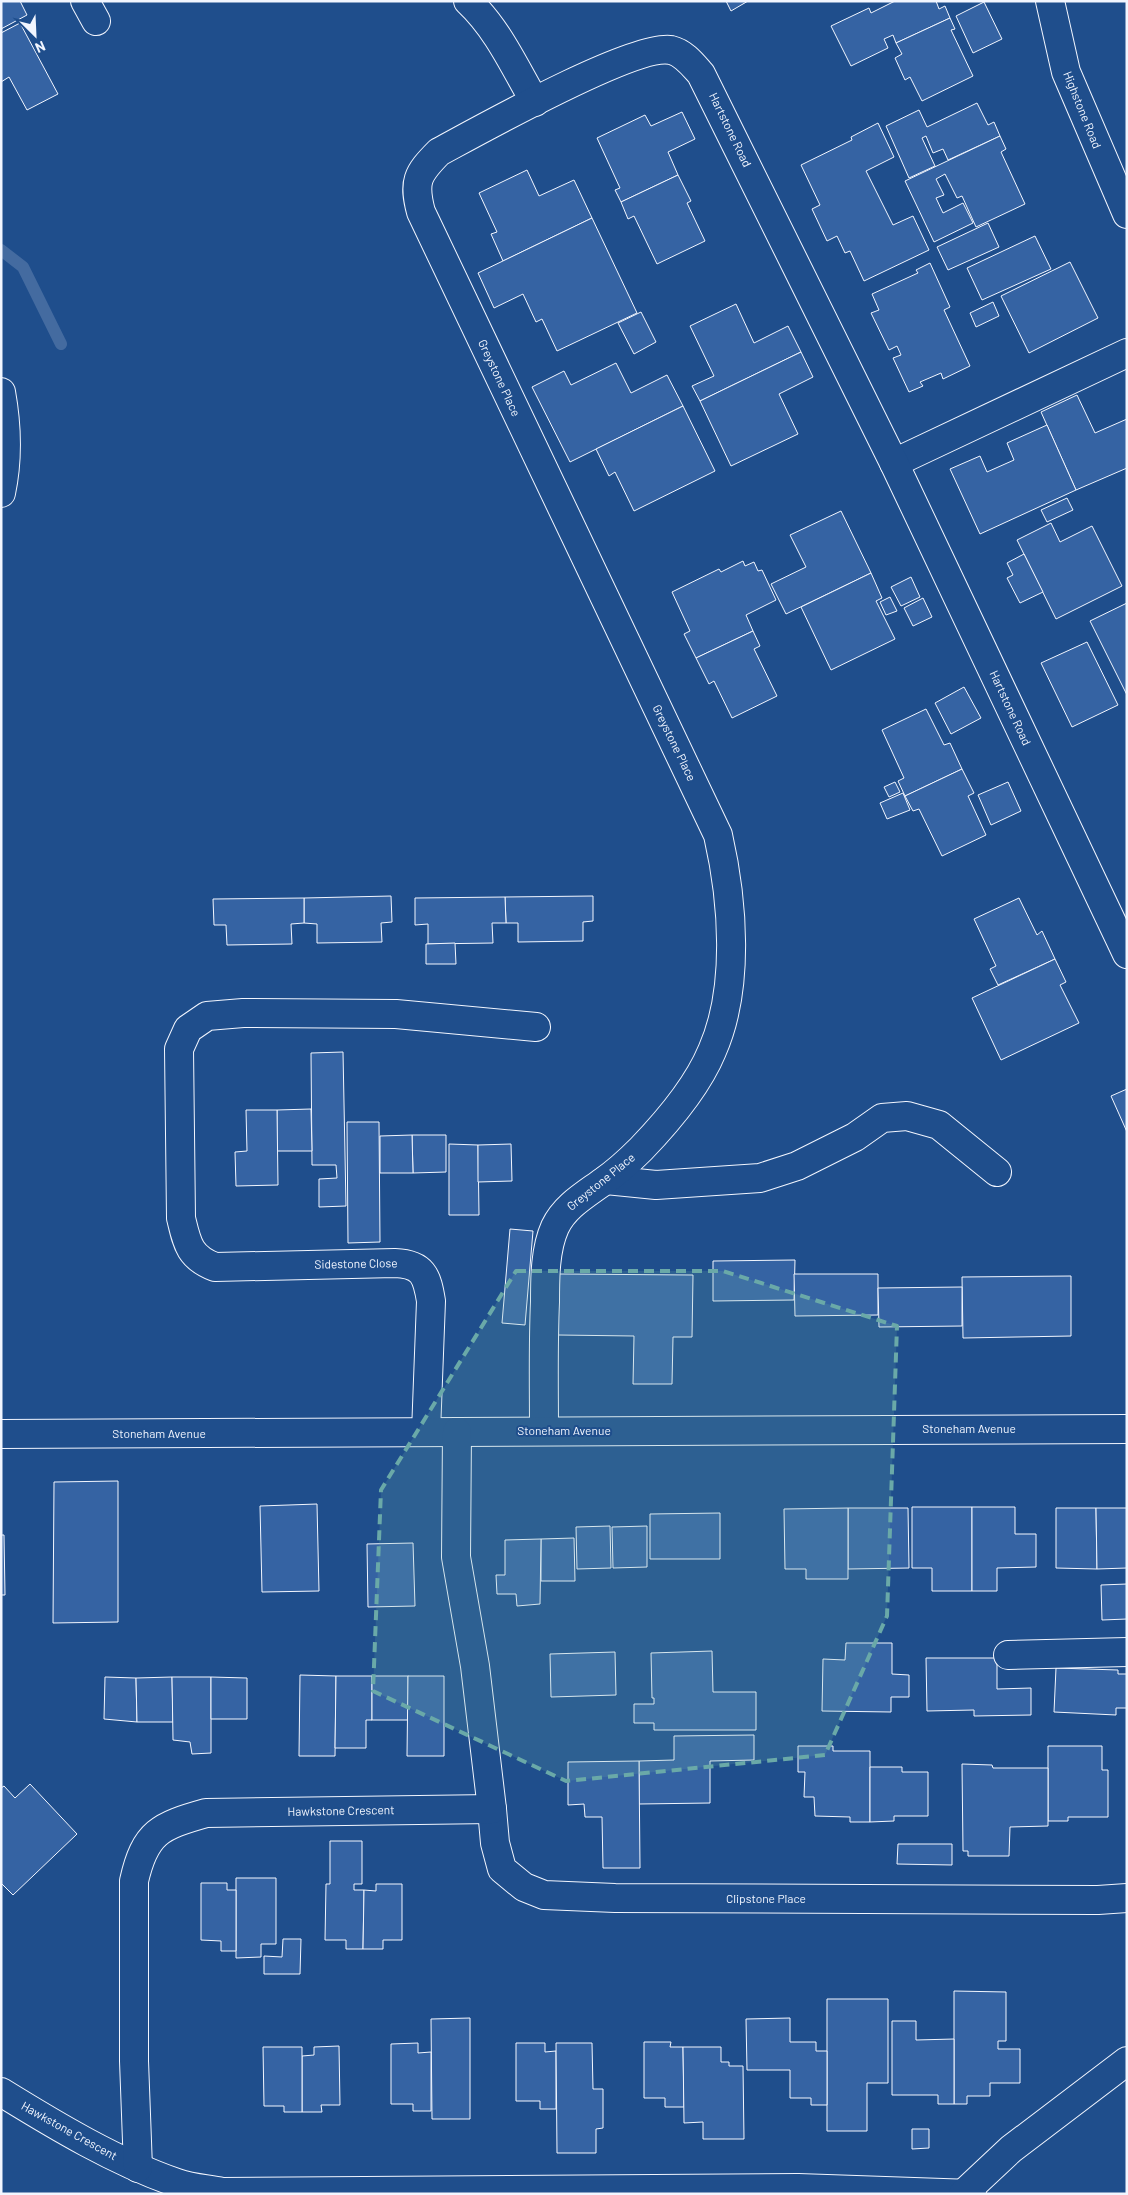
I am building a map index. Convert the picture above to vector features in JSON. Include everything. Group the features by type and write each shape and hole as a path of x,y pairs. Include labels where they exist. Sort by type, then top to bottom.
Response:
{"street":[{"path":"468,1 479,11 496,35 535,102"},
{"name":"Highstone Road","path":"1050,1 1066,72 1127,214"},
{"name":"Hartstone Road","path":"535,102 646,52 672,50 687,59 701,74 712,92 894,462 1127,954"},
{"name":"Greystone Place","path":"535,102 439,152 427,164 418,179 416,191 421,212 718,835 728,883 730,962 726,1012 712,1052 687,1095 641,1149 606,1180 577,1200 563,1213 554,1228 549,1247 544,1323 544,1430"},
{"path":"894,462 1127,353"},
{"path":"1,392 6,418 5,463 1,493"},
{"name":"Sidestone Close","path":"426,1432 431,1301 428,1282 420,1269 409,1264 396,1263 215,1267 195,1256 186,1241 181,1218 180,1049 188,1028 207,1016 243,1013 396,1014 536,1027"},
{"path":"606,1180 656,1184 760,1178 797,1166 855,1137 882,1118 907,1116 939,1125 997,1172"},
{"name":"Stoneham Avenue","path":"1,1434 544,1430 1127,1429"},
{"path":"457,1432 456,1557 475,1666 492,1809"},
{"path":"1008,1655 1127,1652"},
{"name":"Clipstone Place","path":"492,1809 495,1843 502,1869 524,1887 544,1895 625,1898 1098,1900 1127,1898"},
{"name":"Hawkstone Crescent","path":"138,2168 134,2042 134,1881 140,1856 155,1834 176,1821 206,1813 492,1809"},
{"path":"963,2194 1011,2149 1127,2061"},
{"name":"Hawkstone Crescent","path":"1,2092 38,2115 138,2168 179,2184 222,2192 798,2191 972,2194"}],"highlighted area":[{"path":"516,1271 723,1271 897,1326 887,1616 825,1755 566,1781 373,1691 381,1490"}],"building":[{"path":"1,1 20,1 27,15 1,29"},
{"path":"726,1 748,1 731,11"},
{"path":"895,1 936,1 939,9 945,6 950,18 896,43 893,35 884,39 888,48 851,66 831,26 869,8 871,13"},
{"path":"984,2 1002,39 973,53 956,16"},
{"path":"950,18 955,29 951,30 973,76 922,101 910,77 905,80 895,58 902,54 896,43"},
{"path":"20,23 58,94 27,110 9,77 1,82 1,33"},
{"path":"977,103 988,125 994,122 1000,136 948,160 943,149 933,153 926,136 922,138 935,166 909,178 886,126 919,110 927,127"},
{"path":"682,112 695,139 668,152 678,175 621,202 615,190 620,188 597,138 645,115 651,126"},
{"path":"878,123 894,157 866,171 893,225 913,216 929,250 864,281 850,251 845,253 837,236 827,241 812,209 820,205 801,165 852,140 851,137"},
{"path":"1000,136 1006,149 1001,152 1025,204 976,227 962,196 957,198 945,174 936,179 944,195 936,198 943,213 963,203 973,223 934,242 905,181"},
{"path":"527,170 539,196 574,180 592,218 503,261 491,234 497,232 479,193"},
{"path":"678,175 691,201 687,203 705,241 657,264 634,216 628,219 621,202"},
{"path":"592,218 637,313 557,351 542,319 536,322 523,294 494,308 478,273"},
{"path":"988,223 999,247 948,270 937,247"},
{"path":"1035,236 1051,269 982,300 967,268"},
{"path":"1070,262 1098,318 1029,353 1001,296"},
{"path":"930,263 950,307 944,310 970,366 943,379 941,373 920,382 923,386 909,392 893,358 901,355 897,346 889,350 871,313 879,310 872,294 918,273 916,270"},
{"path":"993,302 999,316 976,327 970,313"},
{"path":"736,304 754,343 788,326 801,352 700,401 692,386 714,376 690,326"},
{"path":"641,312 656,342 634,354 618,323"},
{"path":"801,352 813,377 779,394 798,434 731,466 700,401"},
{"path":"616,363 631,393 667,375 683,406 570,462 532,387 564,371 571,385"},
{"path":"1077,395 1095,433 1127,419 1127,468 1076,490 1041,412"},
{"path":"683,406 715,471 634,511 615,472 609,476 596,449"},
{"path":"1047,425 1076,490 980,534 950,469 980,456 987,472 1014,460 1007,443"},
{"path":"1067,498 1073,510 1047,522 1041,510"},
{"path":"841,511 871,573 786,614 771,584 806,567 790,535"},
{"path":"1051,523 1060,542 1092,526 1122,586 1056,619 1017,540"},
{"path":"1024,554 1043,592 1020,603 1007,578 1013,575 1007,563"},
{"path":"743,561 745,566 754,562 758,571 762,570 776,600 746,615 753,631 696,658 684,634 690,631 672,592 719,569 721,572"},
{"path":"871,573 882,598 876,601 895,639 831,670 801,607"},
{"path":"911,577 920,597 901,606 891,587"},
{"path":"890,597 897,611 886,615 880,602"},
{"path":"923,598 932,617 913,626 904,608"},
{"path":"1127,603 1127,695 1090,621"},
{"path":"753,631 760,646 754,649 777,696 732,718 714,681 709,684 696,658"},
{"path":"1087,642 1118,705 1072,727 1041,663"},
{"path":"964,687 981,718 951,734 935,703"},
{"path":"926,709 944,745 950,743 962,769 905,796 898,781 904,778 882,730"},
{"path":"962,769 974,793 968,796 986,835 942,856 919,809 913,811 905,796"},
{"path":"895,782 900,792 889,797 884,787"},
{"path":"1008,782 1021,811 991,825 978,795"},
{"path":"903,793 910,810 887,819 880,803"},
{"path":"391,896 392,922 381,923 382,942 317,943 317,924 304,923 304,898"},
{"path":"593,896 593,921 583,922 583,941 518,942 518,923 506,923 505,897"},
{"path":"505,897 506,923 492,923 493,943 428,944 428,924 415,925 415,898"},
{"path":"304,898 304,923 291,924 292,944 227,945 226,925 214,925 213,899"},
{"path":"1019,898 1037,935 1042,931 1055,959 998,985 990,969 996,966 974,919"},
{"path":"455,943 456,964 426,964 426,944"},
{"path":"1055,959 1066,982 1060,985 1079,1023 1001,1060 972,998"},
{"path":"343,1052 346,1206 319,1207 319,1179 337,1178 336,1165 312,1165 311,1053"},
{"path":"1127,1089 1127,1132 1111,1096"},
{"path":"311,1109 312,1151 277,1151 277,1110"},
{"path":"246,1110 277,1110 278,1185 236,1186 235,1152 247,1151"},
{"path":"347,1122 379,1122 380,1242 348,1243"},
{"path":"412,1135 446,1135 446,1172 413,1173"},
{"path":"412,1135 413,1173 380,1173 380,1136"},
{"path":"449,1144 478,1145 479,1215 449,1215"},
{"path":"511,1144 512,1181 478,1182 478,1145"},
{"path":"510,1229 533,1231 525,1325 502,1323"},
{"path":"795,1260 794,1300 713,1301 713,1261"},
{"path":"559,1274 693,1275 692,1337 673,1337 672,1384 633,1384 634,1336 558,1335"},
{"path":"794,1274 878,1274 878,1315 795,1316"},
{"path":"1071,1276 1071,1336 963,1338 962,1277"},
{"path":"962,1287 962,1326 879,1327 878,1288"},
{"path":"118,1481 118,1622 53,1623 54,1482"},
{"path":"317,1504 319,1591 262,1592 260,1506"},
{"path":"912,1507 972,1507 972,1591 932,1591 932,1568 912,1568"},
{"path":"972,1507 1015,1507 1015,1534 1036,1534 1036,1567 997,1568 997,1591 972,1591"},
{"path":"848,1508 908,1508 909,1568 848,1569"},
{"path":"848,1508 848,1579 806,1579 806,1569 785,1569 784,1509"},
{"path":"1056,1508 1096,1508 1097,1569 1056,1568"},
{"path":"1096,1508 1127,1508 1127,1568 1097,1569"},
{"path":"720,1513 720,1559 650,1559 650,1514"},
{"path":"610,1526 611,1568 577,1569 576,1527"},
{"path":"647,1526 647,1567 613,1568 612,1527"},
{"path":"1,1535 4,1535 5,1595 1,1595"},
{"path":"574,1538 575,1581 541,1581 541,1539"},
{"path":"541,1539 540,1604 517,1606 516,1594 497,1594 496,1575 505,1575 505,1540"},
{"path":"413,1543 415,1606 368,1607 367,1544"},
{"path":"1127,1584 1127,1619 1102,1620 1101,1585"},
{"path":"846,1643 892,1643 892,1674 909,1675 909,1697 891,1697 891,1712 822,1711 823,1659 845,1660"},
{"path":"712,1651 713,1692 756,1692 756,1730 654,1730 654,1723 634,1723 634,1704 654,1704 654,1698 652,1698 651,1653"},
{"path":"615,1652 616,1695 551,1697 550,1654"},
{"path":"926,1658 997,1658 997,1689 1031,1688 1031,1715 974,1716 974,1710 927,1711"},
{"path":"1056,1668 1118,1670 1118,1674 1127,1674 1127,1708 1116,1708 1116,1715 1054,1712"},
{"path":"300,1675 336,1676 335,1756 299,1756"},
{"path":"336,1676 372,1676 372,1720 366,1720 366,1748 335,1748"},
{"path":"372,1676 408,1676 408,1720 372,1720"},
{"path":"408,1676 444,1676 444,1756 407,1756"},
{"path":"105,1677 136,1678 137,1722 104,1719"},
{"path":"172,1677 173,1722 137,1722 136,1678"},
{"path":"172,1677 211,1677 211,1753 192,1754 190,1742 173,1740"},
{"path":"211,1677 247,1678 247,1719 211,1719"},
{"path":"754,1735 754,1760 710,1761 710,1803 639,1804 639,1761 674,1760 674,1736"},
{"path":"798,1746 833,1746 833,1751 870,1751 870,1822 850,1822 850,1817 815,1816 814,1797 804,1797 805,1772 798,1772"},
{"path":"1048,1746 1102,1746 1102,1770 1108,1770 1108,1817 1068,1817 1068,1821 1048,1821"},
{"path":"639,1761 640,1868 603,1868 602,1817 585,1817 584,1804 568,1805 568,1762"},
{"path":"962,1764 992,1765 993,1768 1048,1768 1048,1826 1010,1827 1009,1856 968,1856 968,1851 963,1851"},
{"path":"870,1767 902,1767 902,1772 928,1772 928,1816 894,1816 894,1821 870,1822"},
{"path":"30,1784 77,1834 13,1895 1,1883 1,1788 4,1786 15,1798"},
{"path":"330,1841 362,1841 362,1884 354,1884 354,1890 364,1890 363,1949 346,1949 346,1940 325,1940 326,1884 330,1884"},
{"path":"898,1844 952,1844 952,1865 897,1864"},
{"path":"236,1878 276,1878 276,1944 261,1944 261,1957 236,1958"},
{"path":"201,1883 227,1883 227,1890 236,1890 236,1951 221,1951 221,1941 201,1940"},
{"path":"376,1884 402,1884 402,1940 383,1940 383,1949 363,1949 364,1890 376,1891"},
{"path":"283,1939 301,1939 300,1974 264,1974 264,1956 282,1957"},
{"path":"954,1991 1006,1992 1006,2041 998,2041 998,2049 1020,2049 1020,2083 990,2083 990,2096 967,2096 967,2104 954,2104"},
{"path":"827,1999 888,1999 888,2083 867,2083 867,2131 827,2131"},
{"path":"470,2018 470,2119 432,2119 431,2019"},
{"path":"790,2018 790,2042 816,2042 816,2051 827,2051 827,2105 811,2105 811,2098 790,2098 790,2070 747,2070 746,2019"},
{"path":"892,2021 916,2021 916,2040 954,2039 954,2104 938,2104 938,2095 892,2095"},
{"path":"644,2042 671,2042 670,2047 683,2047 684,2107 665,2107 665,2098 644,2098"},
{"path":"418,2043 418,2053 431,2052 431,2111 413,2111 413,2104 391,2104 391,2044"},
{"path":"516,2043 545,2043 545,2052 556,2051 556,2109 540,2109 540,2101 516,2101"},
{"path":"556,2043 592,2043 593,2089 603,2089 603,2128 596,2129 596,2153 557,2153"},
{"path":"339,2046 340,2105 321,2105 322,2112 302,2112 302,2056 314,2055 314,2047"},
{"path":"263,2047 302,2047 302,2112 284,2112 284,2106 264,2106"},
{"path":"683,2047 721,2047 721,2062 729,2062 729,2066 743,2066 744,2139 703,2139 703,2122 684,2123"},
{"path":"912,2129 929,2129 929,2148 912,2149"}],"waterway":[{"path":"1,250 23,267 61,344"}]}
